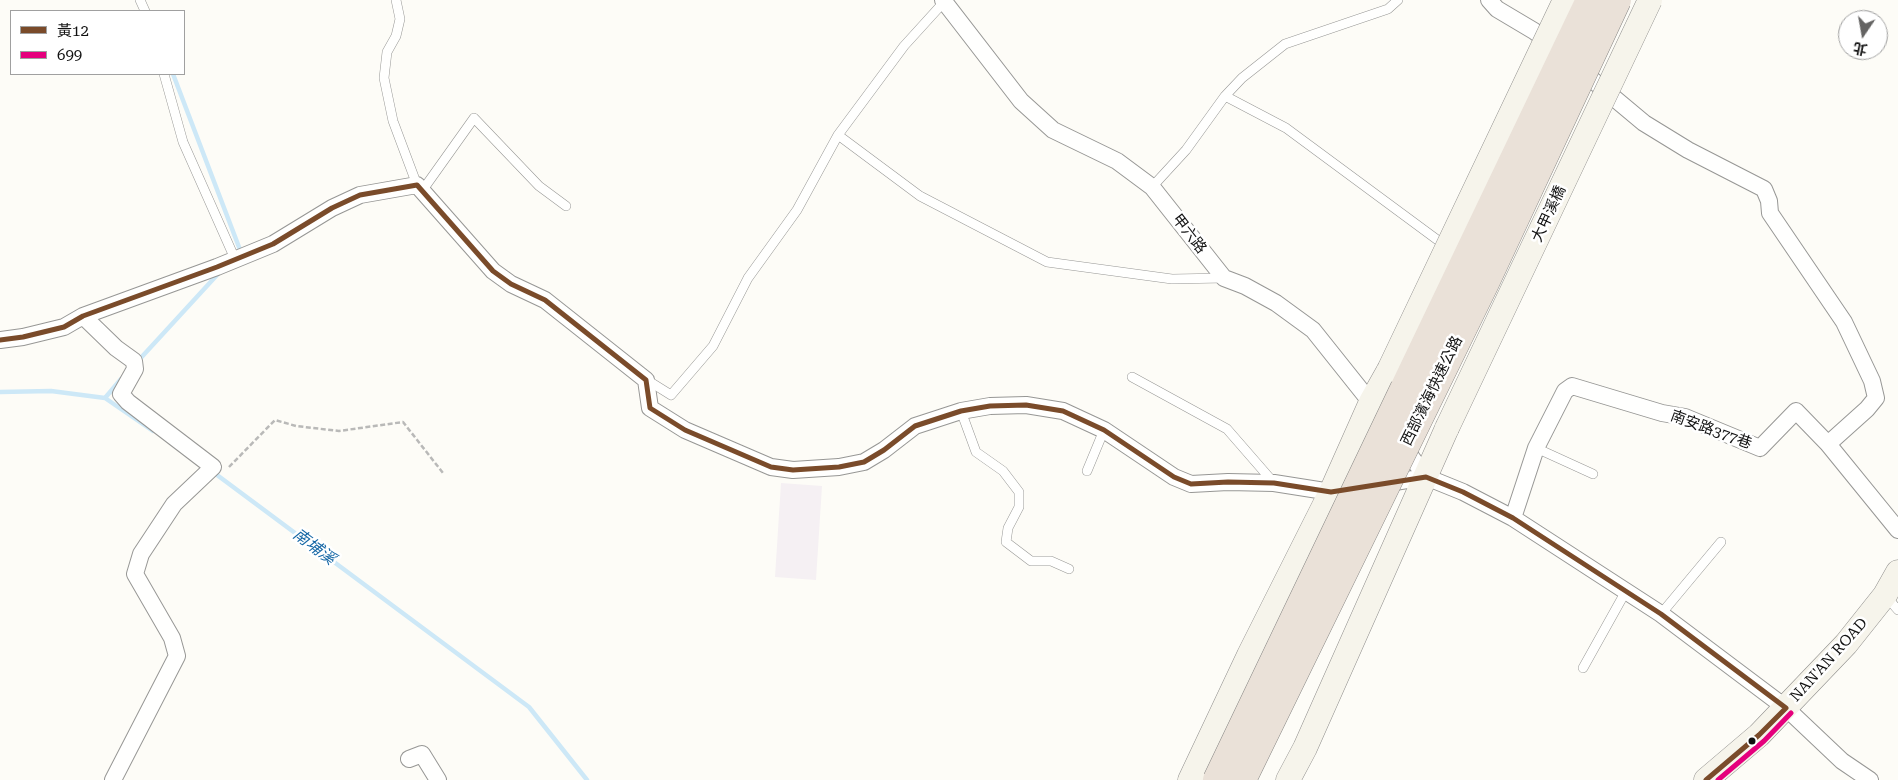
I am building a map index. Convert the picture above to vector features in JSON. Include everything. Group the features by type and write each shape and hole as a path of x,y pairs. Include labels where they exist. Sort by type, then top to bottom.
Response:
{"highway":[{"name":"西部濱海快速公路","path":"1217,780 1590,0"},
{"name":"西部濱海快速公路","path":"1242,780 1485,283 1617,0"}],"street":[{"path":"1490,0 1497,9 1534,31 1644,123 1688,150 1764,189 1769,201 1770,213 1844,322 1872,381 1876,398 1867,410 1828,444"},
{"path":"1190,780 1249,655 1331,492 1371,402 1389,370 1565,0"},
{"name":"大甲溪橋","path":"1288,780 1305,748 1447,428 1650,0"},
{"name":"甲六路","path":"943,1 1021,101 1053,130 1117,161 1152,186 1224,278"},
{"path":"0,340 24,337 64,327 84,316 273,244 332,208 360,195 419,188 493,272 511,284 546,300 646,380 650,408 685,430 770,467 793,470 838,467 864,462 884,450 915,426 961,411 990,406 1026,405 1063,411 1104,430 1174,477 1191,484 1228,482 1274,483 1331,492 1426,477 1463,492 1513,518 1661,614 1786,708 1842,761 1870,780"},
{"path":"1224,278 1245,286 1276,303 1313,330 1371,402 1426,477"},
{"path":"84,316 116,348 134,361 136,369 121,394 128,402 212,467 174,504 142,554 135,574 172,638 177,656 113,780"},
{"name":"南安路377巷","path":"1513,518 1536,448 1565,391 1572,386 1662,413 1685,417 1760,448 1796,411 1828,444 1898,530"},
{"name":"NAN'AN ROAD","path":"1706,780 1759,735 1846,644 1891,603 1898,572"},
{"path":"409,759 422,754 438,780"}],"lane":[{"path":"396,0 400,19 396,36 387,52 384,78 393,121 419,188"},
{"path":"1152,186 1186,150 1225,96 1242,78 1285,44 1388,9 1398,0"},
{"path":"646,380 671,395 713,346 748,278 797,210 838,135 904,46 943,1"},
{"path":"164,75 183,142 235,259"},
{"path":"1225,96 1286,128 1447,247"},
{"path":"419,188 474,118 540,186 566,206"},
{"path":"838,135 920,196 1047,262 1172,279 1224,278"},
{"path":"1132,378 1227,429 1274,483"},
{"path":"961,411 976,452 1003,472 1019,492 1019,508 1008,528 1006,542 1031,561 1051,561 1069,569"},
{"path":"1087,471 1104,430"},
{"path":"1536,448 1593,474"},
{"path":"1661,614 1720,542"},
{"path":"1583,668 1626,591"}],"path":[{"path":"212,467 228,467 275,420 296,426 339,431 404,422 443,472"}],"shaded area":[{"path":"781,483 822,486 816,580 775,577"}],"waterway":[{"path":"173,75 242,255"},
{"path":"138,361 217,275"},
{"path":"105,398 121,379"},
{"name":"南埔溪","path":"0,392 51,391 105,398 153,431"},
{"name":"南埔溪","path":"213,472 529,707 587,780"}],"transit line":[{"name":"黃12","path":"0,340 23,337 64,327 83,316 217,267 273,244 332,208 360,195 417,185 493,271 511,284 545,300 646,380 650,408 685,430 771,467 793,470 839,467 864,462 884,450 915,426 961,411 990,406 1026,405 1063,411 1104,430 1174,477 1191,484 1228,482 1274,483 1331,492 1426,477 1463,492 1513,518 1661,614 1786,708"},
{"name":"黃12","path":"1706,780 1759,735 1786,708"},
{"name":"699","path":"1718,780 1764,741 1791,713"}]}
